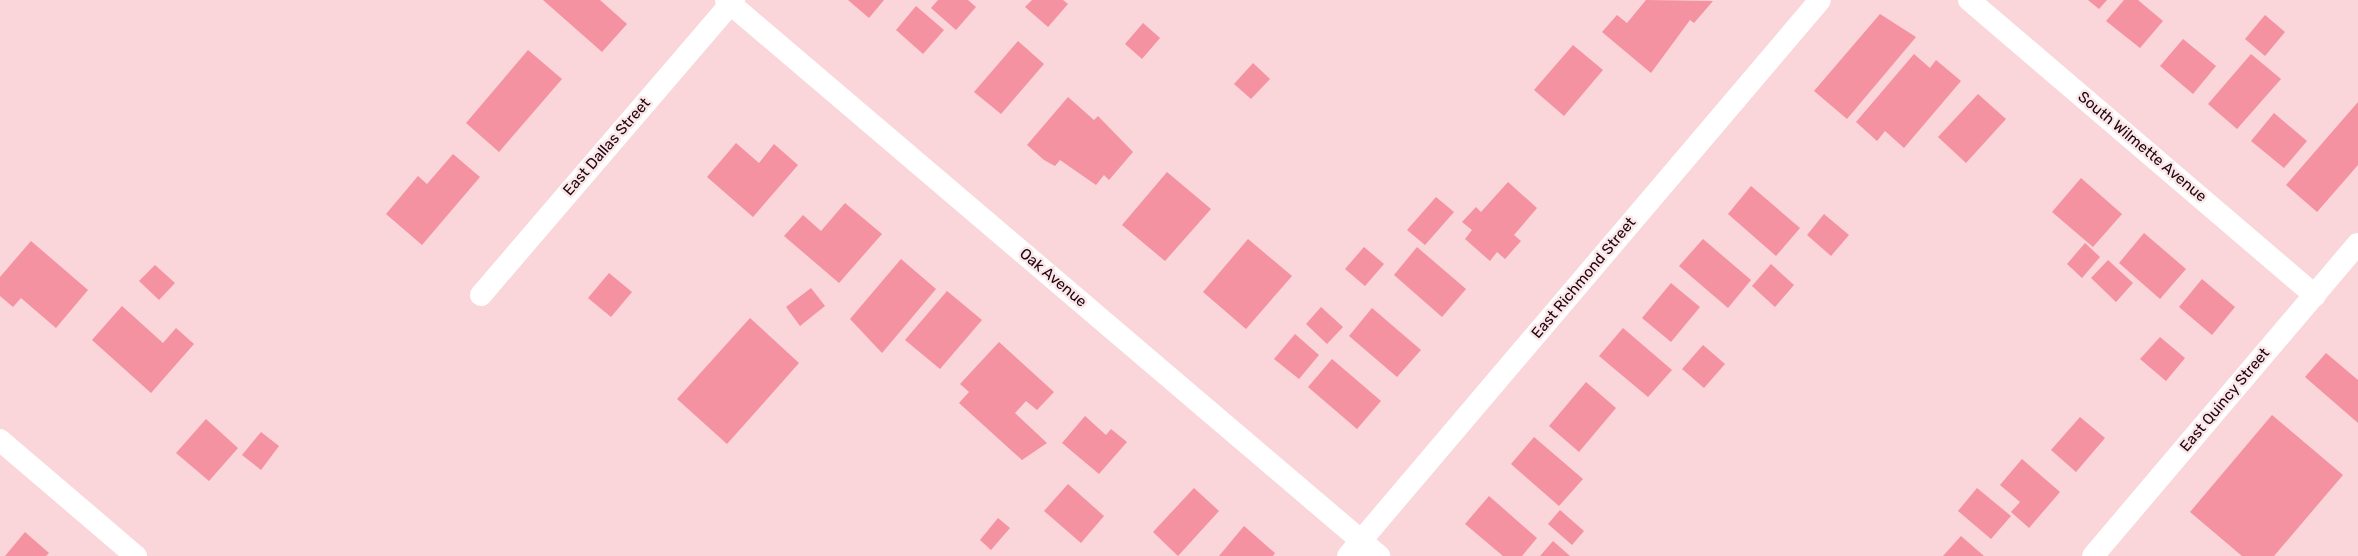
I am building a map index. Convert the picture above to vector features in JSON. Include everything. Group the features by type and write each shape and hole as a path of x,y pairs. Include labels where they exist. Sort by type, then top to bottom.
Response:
{"street":[{"name":"East Richmond Street","path":"1354,548 1820,0"},
{"name":"South Wilmette Avenue","path":"1969,0 2315,294"},
{"name":"Oak Avenue","path":"730,1 1354,548 1379,556"},
{"name":"East Dallas Street","path":"481,295 730,1"},
{"name":"East Quincy Street","path":"2093,556 2358,244"},
{"path":"0,440 136,556"}],"building":[{"path":"543,0 600,0 627,24 602,52"},
{"path":"848,0 884,0 869,18"},
{"path":"938,0 968,0 976,7 956,30 931,8"},
{"path":"1032,0 1063,0 1068,4 1048,27 1025,7"},
{"path":"1646,0 1713,1 1694,23 1690,20 1651,73 1602,32 1617,15 1627,23"},
{"path":"2088,0 2107,0 2099,9"},
{"path":"2124,0 2138,0 2163,21 2140,48 2106,21"},
{"path":"916,6 944,30 923,54 896,30"},
{"path":"1880,14 1916,37 1847,119 1814,91"},
{"path":"2265,15 2285,32 2265,56 2245,39"},
{"path":"1143,23 1160,38 1142,59 1125,44"},
{"path":"2183,39 2216,66 2193,94 2160,66"},
{"path":"1018,41 1044,64 1001,114 974,92"},
{"path":"1573,45 1603,70 1564,116 1534,90"},
{"path":"528,50 562,79 499,152 466,123"},
{"path":"1914,54 1930,68 1936,60 1961,81 1904,148 1885,131 1877,141 1856,122"},
{"path":"2251,54 2281,79 2237,129 2208,104"},
{"path":"1253,63 1270,79 1251,99 1234,84"},
{"path":"1978,94 2006,119 1966,163 1938,137"},
{"path":"1068,97 1094,120 1098,116 1133,152 1109,180 1104,175 1096,185 1060,160 1055,166 1044,160 1027,145"},
{"path":"2358,102 2358,165 2317,212 2286,185"},
{"path":"2274,113 2307,141 2284,168 2251,141"},
{"path":"736,143 759,163 774,144 798,165 753,217 707,177"},
{"path":"453,154 480,177 422,245 386,214 418,176 427,184"},
{"path":"1167,172 1211,209 1165,261 1122,225"},
{"path":"2081,178 2122,214 2093,247 2052,212"},
{"path":"1508,182 1537,208 1514,235 1521,241 1505,259 1497,252 1490,261 1465,239 1472,230 1462,222 1476,207 1481,212"},
{"path":"1751,186 1800,228 1776,256 1728,214"},
{"path":"1436,197 1454,212 1425,245 1407,230"},
{"path":"845,203 882,234 839,283 784,236 803,215 821,231"},
{"path":"1824,214 1849,235 1831,256 1807,235"},
{"path":"2144,233 2186,269 2160,299 2119,263"},
{"path":"1248,239 1292,276 1246,329 1203,292"},
{"path":"1703,239 1751,280 1728,308 1679,266"},
{"path":"31,241 88,290 56,328 21,298 13,307 0,296 0,277"},
{"path":"2085,243 2100,257 2082,278 2067,264"},
{"path":"1364,247 1384,264 1365,286 1345,269"},
{"path":"1417,247 1466,289 1442,317 1394,275"},
{"path":"901,259 936,289 882,353 850,319"},
{"path":"2108,260 2133,283 2116,302 2091,278"},
{"path":"1771,264 1794,285 1775,307 1752,286"},
{"path":"155,265 175,283 159,300 139,281"},
{"path":"609,273 632,292 611,317 588,298"},
{"path":"2202,279 2235,307 2212,335 2179,307"},
{"path":"1671,283 1700,307 1671,342 1642,318"},
{"path":"811,288 825,306 800,326 786,307"},
{"path":"947,291 982,320 940,369 905,340"},
{"path":"122,306 163,343 176,328 194,344 151,393 92,340"},
{"path":"1321,307 1343,327 1327,344 1306,324"},
{"path":"1372,308 1421,350 1397,377 1349,336"},
{"path":"750,318 799,363 727,444 677,399"},
{"path":"1623,328 1672,370 1648,397 1599,356"},
{"path":"1295,334 1319,355 1299,379 1274,359"},
{"path":"2160,337 2185,358 2166,381 2140,359"},
{"path":"999,342 1054,392 1037,410 1026,401 1015,413 1047,443 1022,460 959,403 969,392 960,384"},
{"path":"1703,345 1725,364 1704,388 1682,369"},
{"path":"2326,353 2358,380 2358,423 2305,377"},
{"path":"1332,359 1381,401 1357,429 1308,387"},
{"path":"1586,382 1616,408 1579,452 1549,426"},
{"path":"2272,415 2343,475 2274,556 2242,556 2190,512"},
{"path":"1085,416 1106,435 1111,429 1127,442 1099,474 1062,443"},
{"path":"2080,417 2105,438 2076,472 2051,450"},
{"path":"206,419 238,448 209,481 176,453"},
{"path":"261,432 279,446 261,470 242,455"},
{"path":"1534,437 1583,479 1559,506 1511,464"},
{"path":"2022,459 2060,492 2029,528 2011,512 2020,502 2000,485"},
{"path":"1068,484 1104,516 1081,543 1044,511"},
{"path":"1194,488 1219,511 1178,556 1153,532"},
{"path":"1977,488 2011,516 1991,539 1958,511"},
{"path":"1489,496 1537,538 1522,556 1503,556 1465,524"},
{"path":"1560,510 1584,531 1572,545 1548,524"},
{"path":"998,518 1010,528 991,550 980,540"},
{"path":"1244,526 1275,553 1273,556 1219,556"},
{"path":"25,532 49,553 46,556 5,556"},
{"path":"1961,536 1984,556 1943,556"},
{"path":"1553,541 1570,556 1540,556"}]}
